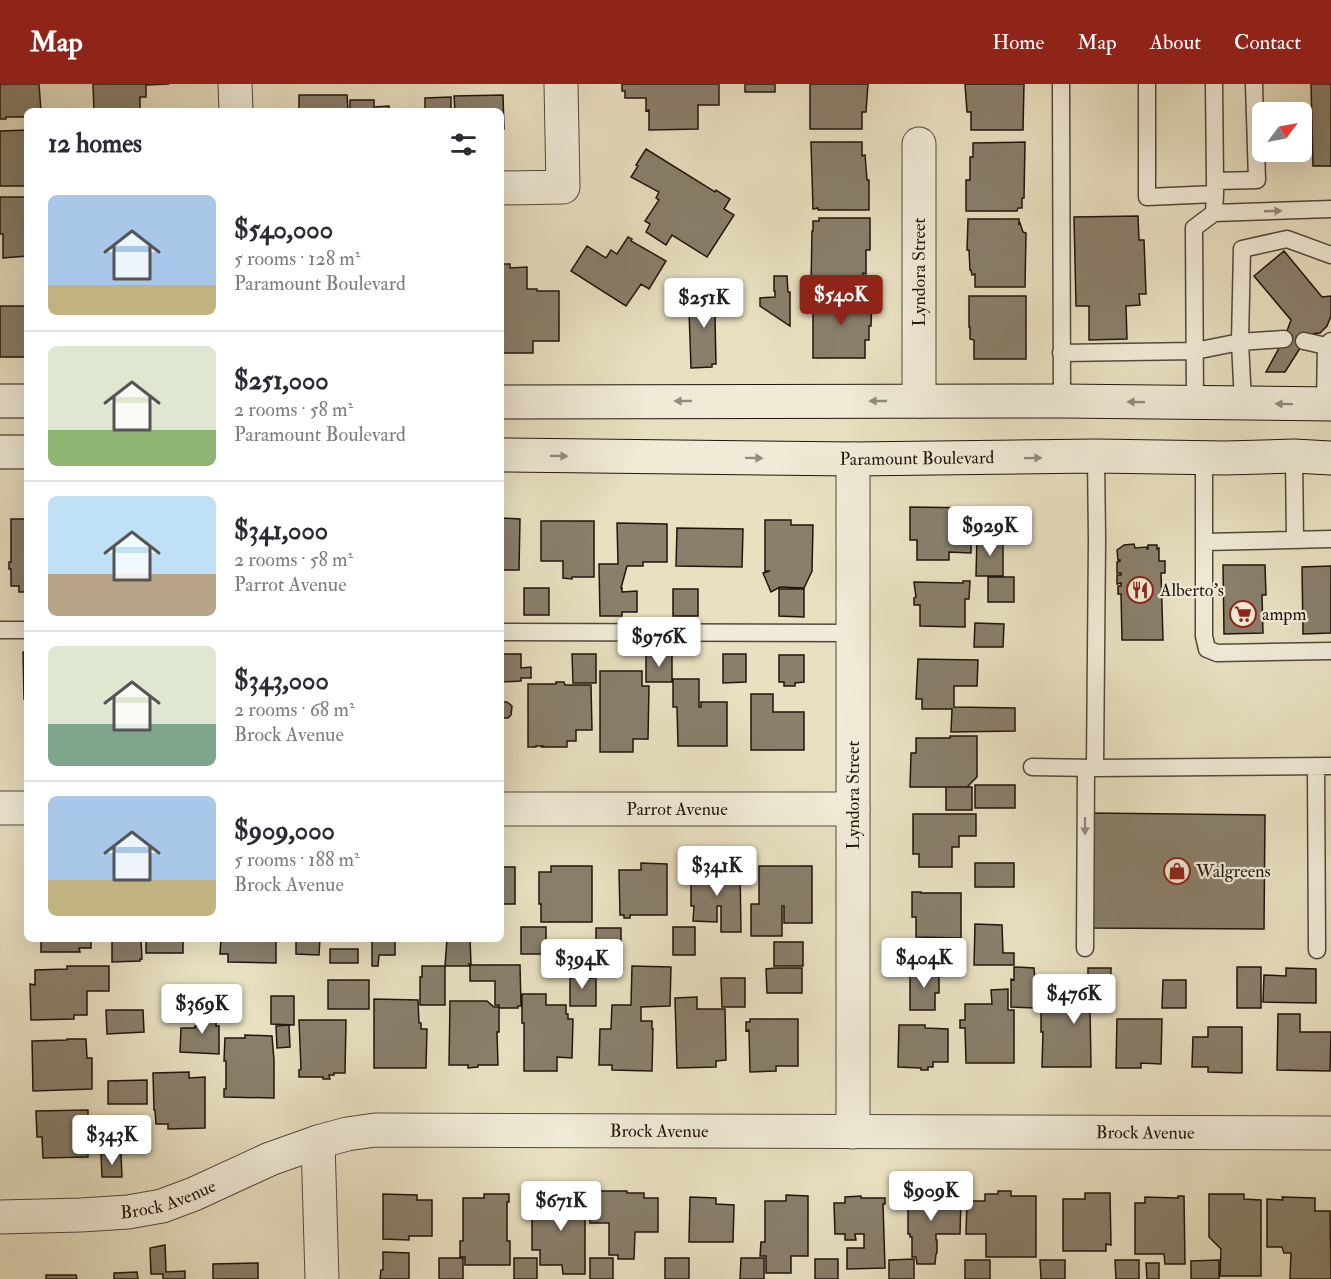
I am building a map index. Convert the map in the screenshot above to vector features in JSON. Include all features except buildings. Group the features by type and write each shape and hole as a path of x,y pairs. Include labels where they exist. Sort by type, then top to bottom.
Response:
{"street":[{"path":"235,84 236,108"},
{"path":"504,188 563,187 561,84"},
{"name":"Lyndora Street","path":"919,144 919,401"},
{"path":"504,402 1062,400 1328,404"},
{"path":"0,401 24,401"},
{"path":"0,452 24,452"},
{"name":"Paramount Boulevard","path":"504,455 853,459 1096,456 1331,458"},
{"name":"Lyndora Street","path":"853,459 853,1132"},
{"path":"0,808 24,808"},
{"name":"Parrot Avenue","path":"504,809 853,809"},
{"name":"Brock Avenue","path":"0,1217 128,1212 162,1206 270,1159 346,1134 375,1130 1331,1133"},
{"path":"318,1142 322,1279"}],"lane":[{"path":"1061,84 1062,400"},
{"path":"1147,84 1148,197 1257,180 1254,84"},
{"path":"1214,84 1214,213"},
{"path":"1195,403 1194,228 1214,213 1331,209"},
{"path":"1243,403 1240,342 1242,249 1287,239 1331,255"},
{"path":"1061,353 1195,351 1240,342 1284,339"},
{"path":"1304,341 1329,344 1328,404"},
{"path":"1085,948 1097,539 1096,456"},
{"path":"1294,456 1294,539"},
{"path":"1204,457 1204,636 1207,649 1217,653 1331,651"},
{"path":"1204,542 1331,539"},
{"path":"0,630 24,630"},
{"path":"504,632 853,633"},
{"path":"1032,767 1323,766 1317,950"}],"place":[{"name":"Alberto's","path":"1140,590"},
{"name":"ampm","path":"1243,614"},
{"name":"Walgreens","path":"1177,871"}]}
